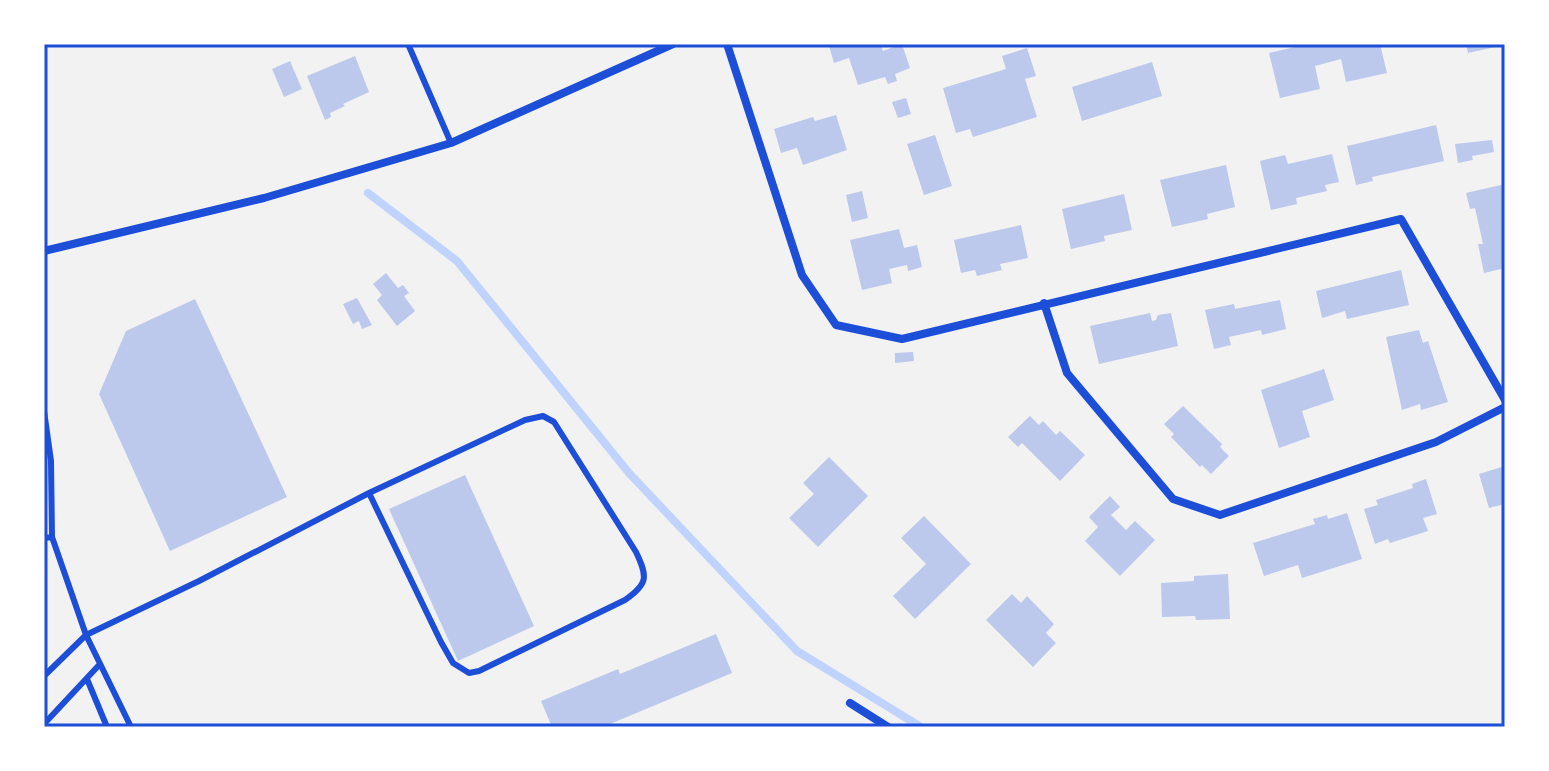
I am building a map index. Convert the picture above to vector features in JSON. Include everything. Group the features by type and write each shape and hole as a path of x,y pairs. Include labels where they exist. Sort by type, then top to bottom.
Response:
{"street":[{"path":"44,251 264,198 451,143 673,44"},
{"path":"727,44 802,275 836,325 902,339 1401,219 1505,400"},
{"path":"1044,303 1067,373 1173,499 1220,515 1436,442 1505,407"},
{"path":"850,703 888,727"}],"lane":[{"path":"408,44 451,143"},
{"path":"44,411 51,461 48,537 86,635 131,727"},
{"path":"44,676 86,635 199,581 369,493 525,420 543,416 559,429 636,552 645,569 644,582 625,600 479,671 469,673 453,663 441,642 369,493"},
{"path":"44,724 100,664"},
{"path":"87,679 107,727"}],"building":[{"path":"880,44 883,51 902,44 910,68 895,74 897,81 888,84 885,77 858,85 849,58 834,63 829,46"},
{"path":"1308,44 1380,44 1387,73 1346,82 1341,59 1315,66 1320,89 1280,98 1269,53"},
{"path":"1466,44 1504,44 1504,45 1468,53"},
{"path":"1027,48 1036,76 1025,79 1037,117 973,137 970,129 956,133 943,88 1006,69 1002,56"},
{"path":"355,56 369,92 343,104 345,106 330,113 331,117 325,120 307,76"},
{"path":"290,61 302,89 284,97 272,69"},
{"path":"1152,62 1162,96 1082,121 1072,87"},
{"path":"906,98 911,114 898,118 892,102"},
{"path":"836,115 847,150 803,165 797,148 781,153 774,129 813,117 815,121"},
{"path":"1436,125 1444,161 1372,177 1373,181 1356,185 1347,146"},
{"path":"935,135 952,186 924,195 907,144"},
{"path":"1492,140 1494,152 1472,156 1473,160 1458,163 1455,144"},
{"path":"1332,154 1339,182 1325,185 1327,191 1296,198 1297,204 1271,210 1260,161 1285,155 1288,164"},
{"path":"1226,165 1235,207 1207,214 1208,219 1172,227 1160,180"},
{"path":"1505,184 1505,268 1484,273 1478,244 1483,244 1475,208 1470,209 1466,193"},
{"path":"862,191 868,218 852,222 846,195"},
{"path":"1124,194 1132,230 1104,236 1105,241 1071,249 1062,209"},
{"path":"1021,225 1028,258 1000,264 1002,270 977,276 975,270 961,273 954,240"},
{"path":"899,229 904,248 917,245 922,267 908,271 907,265 889,269 892,283 862,290 850,240"},
{"path":"1401,270 1409,305 1347,319 1345,311 1322,318 1316,291"},
{"path":"386,273 398,288 403,285 409,293 404,296 415,311 397,326 377,300 382,295 373,284"},
{"path":"357,298 372,325 362,329 359,321 353,324 343,304"},
{"path":"195,299 287,497 170,551 99,394 126,331"},
{"path":"1280,300 1286,329 1262,335 1261,330 1229,337 1231,345 1214,349 1205,310 1234,304 1235,309"},
{"path":"1150,313 1152,321 1158,315 1171,313 1178,346 1099,364 1090,326"},
{"path":"1419,330 1423,343 1428,341 1448,402 1421,410 1420,404 1402,410 1386,337"},
{"path":"913,352 914,361 895,363 895,353"},
{"path":"1324,369 1334,400 1302,411 1310,437 1279,448 1261,390"},
{"path":"1183,406 1222,444 1220,447 1229,456 1211,474 1171,437 1174,434 1164,424"},
{"path":"1030,416 1039,425 1043,421 1056,435 1060,431 1085,455 1060,481 1022,443 1018,447 1008,437"},
{"path":"829,457 868,496 818,547 789,518 814,494 803,483"},
{"path":"1505,466 1505,504 1489,508 1479,474"},
{"path":"465,475 534,626 458,661 389,509"},
{"path":"1426,479 1437,514 1423,518 1428,531 1390,543 1388,539 1375,544 1364,509 1378,505 1376,500 1413,488 1412,484"},
{"path":"1110,496 1120,507 1111,515 1126,530 1135,521 1155,540 1120,576 1085,541 1098,527 1089,517"},
{"path":"1347,513 1362,559 1302,578 1298,565 1264,576 1253,543 1315,524 1313,519 1327,515 1328,519"},
{"path":"924,516 971,564 915,619 893,596 926,564 901,538"},
{"path":"1228,574 1230,619 1162,617 1161,583 1194,581 1194,576"},
{"path":"1012,594 1021,603 1027,596 1054,624 1046,633 1056,643 1033,667 986,620"},
{"path":"716,634 732,673 603,727 552,727 541,701 618,669 620,674"}],"waterway":[{"path":"368,193 457,261 629,473 797,651 921,727"}]}
